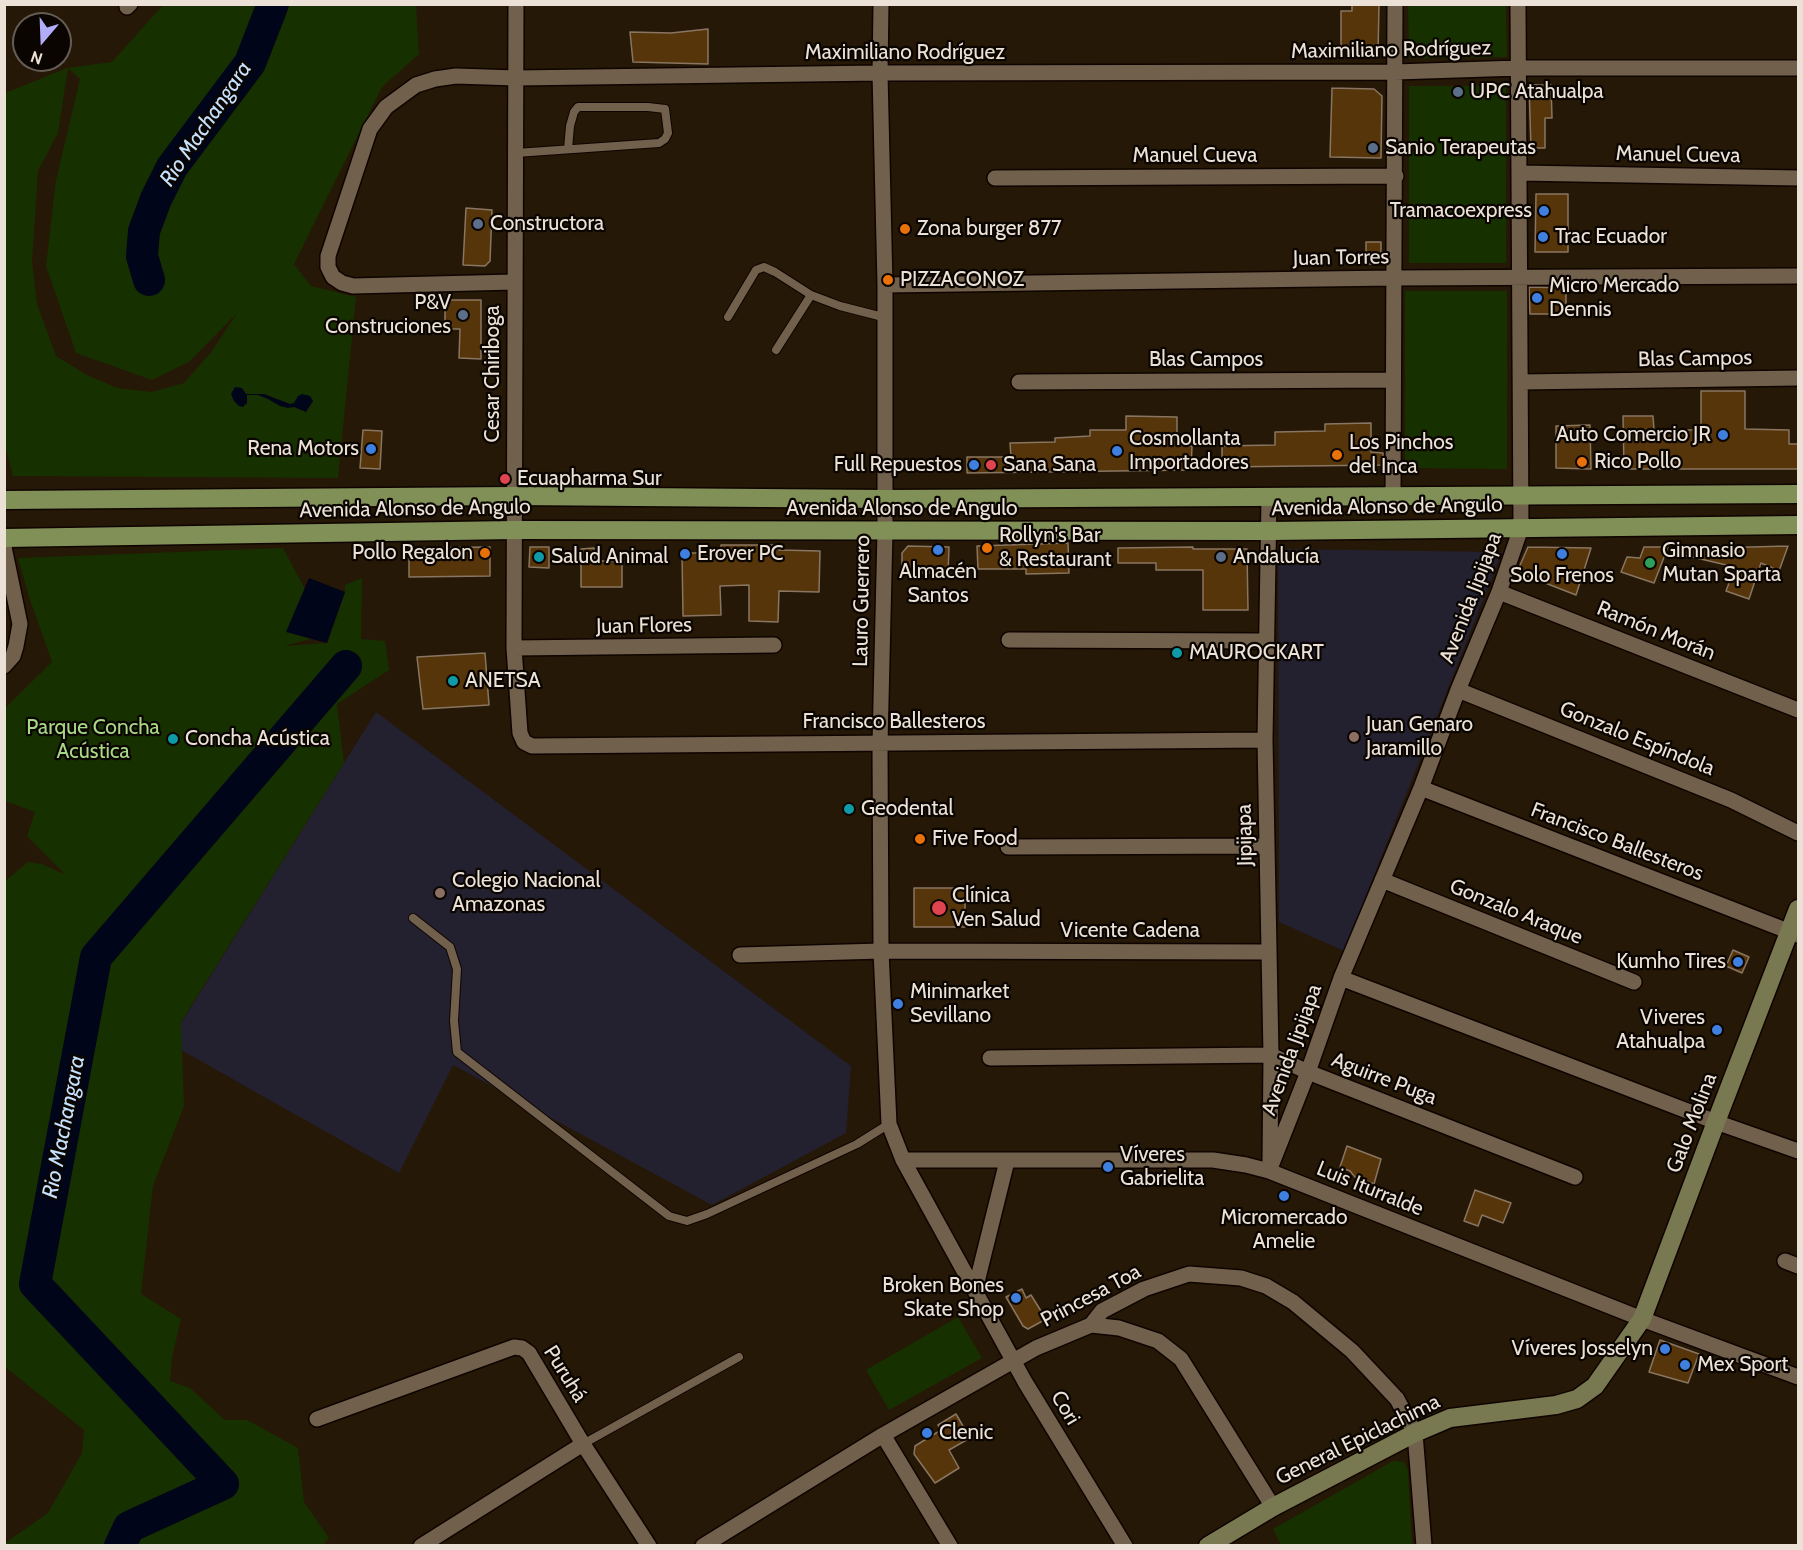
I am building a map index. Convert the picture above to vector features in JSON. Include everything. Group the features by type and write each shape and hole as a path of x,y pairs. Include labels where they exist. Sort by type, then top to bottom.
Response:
{"main road":[{"name":"Avenida Alonso de Angulo","path":"4,500 514,496 885,499 1393,498 1798,494"},
{"name":"Avenida Alonso de Angulo","path":"4,538 514,530 1269,531 1798,525"}],"street":[{"name":"Cesar Chiriboga","path":"516,4 514,648 520,733 524,742"},
{"name":"Lauro Guerrero","path":"881,4 880,73 885,285 885,531 880,744 881,951 889,1124 903,1161"},
{"path":"1393,498 1395,4"},
{"name":"Avenida Jipijapa","path":"1269,1171 1308,1072 1341,978 1421,788 1521,528 1518,4"},
{"name":"Maximiliano Rodríguez","path":"514,282 354,286 342,283 333,277 328,267 328,256 370,129 386,107 416,85 456,76 516,78 880,73 1395,72 1519,68 1798,68"},
{"name":"Manuel Cueva","path":"1520,173 1798,178"},
{"name":"Manuel Cueva","path":"995,178 1396,176"},
{"name":"Juan Torres","path":"885,285 1394,278 1798,276"},
{"name":"Blas Campos","path":"1521,382 1798,378"},
{"name":"Blas Campos","path":"1019,382 1393,380"},
{"name":"Jipijapa","path":"1269,498 1265,740 1271,1055 1269,1171"},
{"path":"4,547 20,624 13,656 4,666"},
{"name":"Ramón Morán","path":"1498,592 1798,710"},
{"path":"1009,640 1266,641"},
{"name":"Juan Flores","path":"514,648 774,645"},
{"name":"Gonzalo Espíndola","path":"1458,690 1731,800 1798,833"},
{"name":"Francisco Ballesteros","path":"524,742 532,746 1265,740"},
{"name":"Francisco Ballesteros","path":"1421,788 1794,933"},
{"path":"1008,847 1266,846"},
{"name":"Gonzalo Araque","path":"1382,880 1634,982"},
{"name":"Galo Molina","path":"1642,1319 1716,1122 1794,933 1798,909"},
{"name":"Vicente Cadena","path":"740,955 881,951 1268,952"},
{"path":"1341,978 1716,1122 1798,1151"},
{"name":"Aguirre Puga","path":"990,1058 1271,1055 1308,1072 1575,1177"},
{"name":"Luis Iturralde","path":"903,1161 1213,1160 1269,1171 1642,1319 1798,1377"},
{"name":"Cori","path":"903,1161 1014,1361 1125,1545"},
{"path":"975,1290 1007,1161"},
{"name":"Princesa Toa","path":"703,1545 884,1435 1036,1348 1091,1325 1102,1311 1144,1289 1189,1274 1241,1278 1266,1286 1293,1302 1352,1351 1397,1400 1414,1433"},
{"name":"General Epiclachima","path":"1208,1545 1273,1507 1414,1433 1450,1418 1556,1405 1577,1399 1595,1386 1642,1319"},
{"path":"1091,1325 1119,1328 1158,1341 1181,1359 1273,1507"},
{"name":"Puruhá","path":"317,1419 514,1347 522,1348 529,1353 583,1444 649,1545"},
{"path":"1414,1433 1424,1545"},
{"path":"884,1435 950,1545"},
{"path":"421,1545 583,1444"}],"lane":[{"path":"516,153 659,143 668,133 664,110 648,107 578,106 570,126 568,149"},
{"path":"728,317 756,270 764,267 811,294 840,306 884,317"},
{"path":"776,350 811,294"},
{"path":"413,918 450,946 457,969 454,1021 457,1052 669,1216 687,1221 707,1214 857,1144 889,1124"},
{"path":"583,1444 739,1357"}],"shaded area":[{"name":"Juan Genaro Jaramillo","path":"1278,549 1502,552 1344,951 1279,922"},
{"name":"Colegio Nacional Amazonas","path":"376,712 851,1066 846,1133 712,1205 453,1065 399,1173 181,1050 181,1023"}],"green space":[{"path":"163,5 416,5 419,54 382,87 294,264 311,286 356,297 338,478 13,476 5,445 5,93 57,72 67,72 58,133 38,171 32,262 37,304 56,356 87,375 117,388 152,392 184,383 212,351 237,313 189,362 152,380 76,353 46,266 56,180 80,79 72,72 72,67 112,62"},
{"path":"1408,5 1506,5 1507,57 1409,58"},
{"path":"1409,86 1506,86 1506,263 1409,263"},
{"path":"1405,291 1507,291 1507,469 1405,468"},
{"name":"Parque Concha Acústica","path":"283,548 329,634 284,646 327,643 345,592 345,585 362,578 361,639 385,641 389,670 337,704 344,763 181,1022 184,1106 153,1186 141,1294 181,1319 172,1357 170,1381 190,1388 225,1420 247,1420 298,1448 304,1502 329,1538 323,1545 5,1545 48,1513 82,1453 84,1430 5,1367 4,882 28,862 42,864 66,875 27,836 35,812 5,801 5,708 52,662 18,558"},
{"path":"958,1317 982,1358 889,1410 866,1370"},
{"path":"1393,1461 1404,1462 1408,1470 1412,1545 1281,1545 1273,1529"}],"water":[{"path":"235,387 242,388 246,394 264,394 290,404 302,394 310,396 313,401 306,412 294,407 280,406 258,395 247,395 247,403 243,407 234,401 231,394"},
{"path":"309,578 345,592 327,643 286,632"}],"building":[{"path":"1352,4 1379,4 1378,56 1350,55 1350,47 1341,46 1341,11 1352,11"},
{"path":"708,29 708,64 633,62 630,32 671,33"},
{"path":"1529,85 1551,85 1552,118 1545,118 1545,148 1531,148"},
{"path":"1332,88 1374,89 1382,96 1381,158 1330,157"},
{"path":"1536,194 1568,194 1568,252 1535,252"},
{"path":"466,208 492,210 490,261 485,266 463,265"},
{"path":"1366,242 1381,242 1381,264 1366,264"},
{"path":"1529,287 1566,288 1566,314 1530,314"},
{"name":"P&V Construciones","path":"445,300 481,300 481,359 459,358 460,329 445,329"},
{"path":"1701,391 1745,391 1745,429 1789,430 1789,444 1798,444 1798,469 1624,469 1623,416 1653,416 1654,430 1701,430"},
{"path":"1126,416 1177,417 1177,445 1192,446 1191,470 967,473 967,457 1011,457 1010,443 1055,442 1055,438 1090,436 1090,430 1126,430"},
{"path":"1371,423 1371,452 1383,453 1383,465 1222,467 1222,446 1275,445 1275,432 1325,431 1325,424"},
{"path":"1590,425 1591,469 1556,468 1556,426"},
{"name":"Rena Motors","path":"363,430 382,431 380,469 360,468"},
{"path":"1068,543 1069,573 1026,574 1026,569 978,569 977,546"},
{"path":"721,545 779,545 779,550 820,551 819,592 779,591 778,622 749,621 749,585 720,586 721,615 683,616 682,553 721,553"},
{"path":"908,546 949,547 948,573 902,573 902,553"},
{"path":"1788,546 1779,571 1761,563 1749,599 1726,591 1735,567 1675,553 1676,549"},
{"path":"490,547 490,576 409,577 409,548"},
{"name":"Salud Animal","path":"530,547 549,547 549,568 529,567"},
{"path":"1193,547 1193,549 1247,549 1248,610 1203,610 1203,570 1156,570 1156,563 1118,563 1118,548"},
{"path":"1528,547 1591,548 1576,595 1517,572"},
{"path":"1644,547 1668,547 1654,583 1621,572 1627,557 1640,558"},
{"path":"594,548 595,561 622,561 622,587 581,587 581,549"},
{"name":"ANETSA","path":"485,653 489,705 423,709 417,657"},
{"name":"Clínica Ven Salud","path":"914,888 965,888 965,927 914,927"},
{"name":"Kumho Tires","path":"1733,950 1749,957 1742,973 1726,966"},
{"path":"1347,1146 1381,1159 1374,1184 1355,1177 1350,1171 1340,1167"},
{"path":"1475,1190 1511,1203 1503,1223 1482,1215 1478,1226 1464,1221"},
{"path":"1022,1289 1026,1298 1031,1295 1046,1319 1028,1329 1023,1326 1006,1297"},
{"path":"1660,1340 1699,1354 1688,1383 1649,1372"},
{"path":"956,1414 970,1438 949,1450 959,1468 935,1483 914,1454 915,1446 941,1430 938,1425"}],"waterway":[{"name":"Rio Machangara","path":"149,280 142,256 144,231 156,199 172,167 250,63 273,4"},
{"name":"Rio Machangara","path":"120,1546 129,1527 223,1484 35,1284 96,957 346,666"}],"place":[{"name":"UPC Atahualpa","path":"1458,92"},
{"name":"Sanio Terapeutas","path":"1373,148"},
{"name":"Tramacoexpress","path":"1544,211"},
{"name":"Constructora","path":"478,224"},
{"name":"Zona burger 877","path":"905,229"},
{"name":"Trac Ecuador","path":"1543,237"},
{"name":"PIZZACONOZ","path":"888,280"},
{"name":"Micro Mercado Dennis","path":"1537,298"},
{"name":"P&V Construciones","path":"463,315"},
{"name":"Auto Comercio JR","path":"1723,435"},
{"name":"Rena Motors","path":"371,449"},
{"name":"Cosmollanta Importadores","path":"1117,451"},
{"name":"Los Pinchos del Inca","path":"1337,455"},
{"name":"Rico Pollo","path":"1582,462"},
{"name":"Full Repuestos","path":"974,465"},
{"name":"Sana Sana","path":"991,465"},
{"name":"Ecuapharma Sur","path":"505,479"},
{"name":"Rollyn's Bar & Restaurant","path":"987,548"},
{"name":"Almacén Santos","path":"938,550"},
{"name":"Pollo Regalon","path":"485,553"},
{"name":"Erover PC","path":"685,554"},
{"name":"Solo Frenos","path":"1562,554"},
{"name":"Salud Animal","path":"539,557"},
{"name":"Andalucía","path":"1221,557"},
{"name":"Gimnasio Mutan Sparta","path":"1650,563"},
{"name":"MAUROCKART","path":"1177,653"},
{"name":"ANETSA","path":"453,681"},
{"name":"Juan Genaro Jaramillo","path":"1354,737"},
{"name":"Concha Acústica","path":"173,739"},
{"name":"Geodental","path":"849,809"},
{"name":"Five Food","path":"920,839"},
{"name":"Colegio Nacional Amazonas","path":"440,893"},
{"name":"Clínica Ven Salud","path":"939,908"},
{"name":"Kumho Tires","path":"1738,962"},
{"name":"Minimarket Sevillano","path":"898,1004"},
{"name":"Viveres Atahualpa","path":"1717,1030"},
{"name":"Víveres Gabrielita","path":"1108,1167"},
{"name":"Micromercado Amelie","path":"1284,1196"},
{"name":"Broken Bones Skate Shop","path":"1016,1298"},
{"name":"Víveres Josselyn","path":"1665,1349"},
{"name":"Mex Sport","path":"1685,1365"},
{"name":"Clenic","path":"927,1433"}]}
